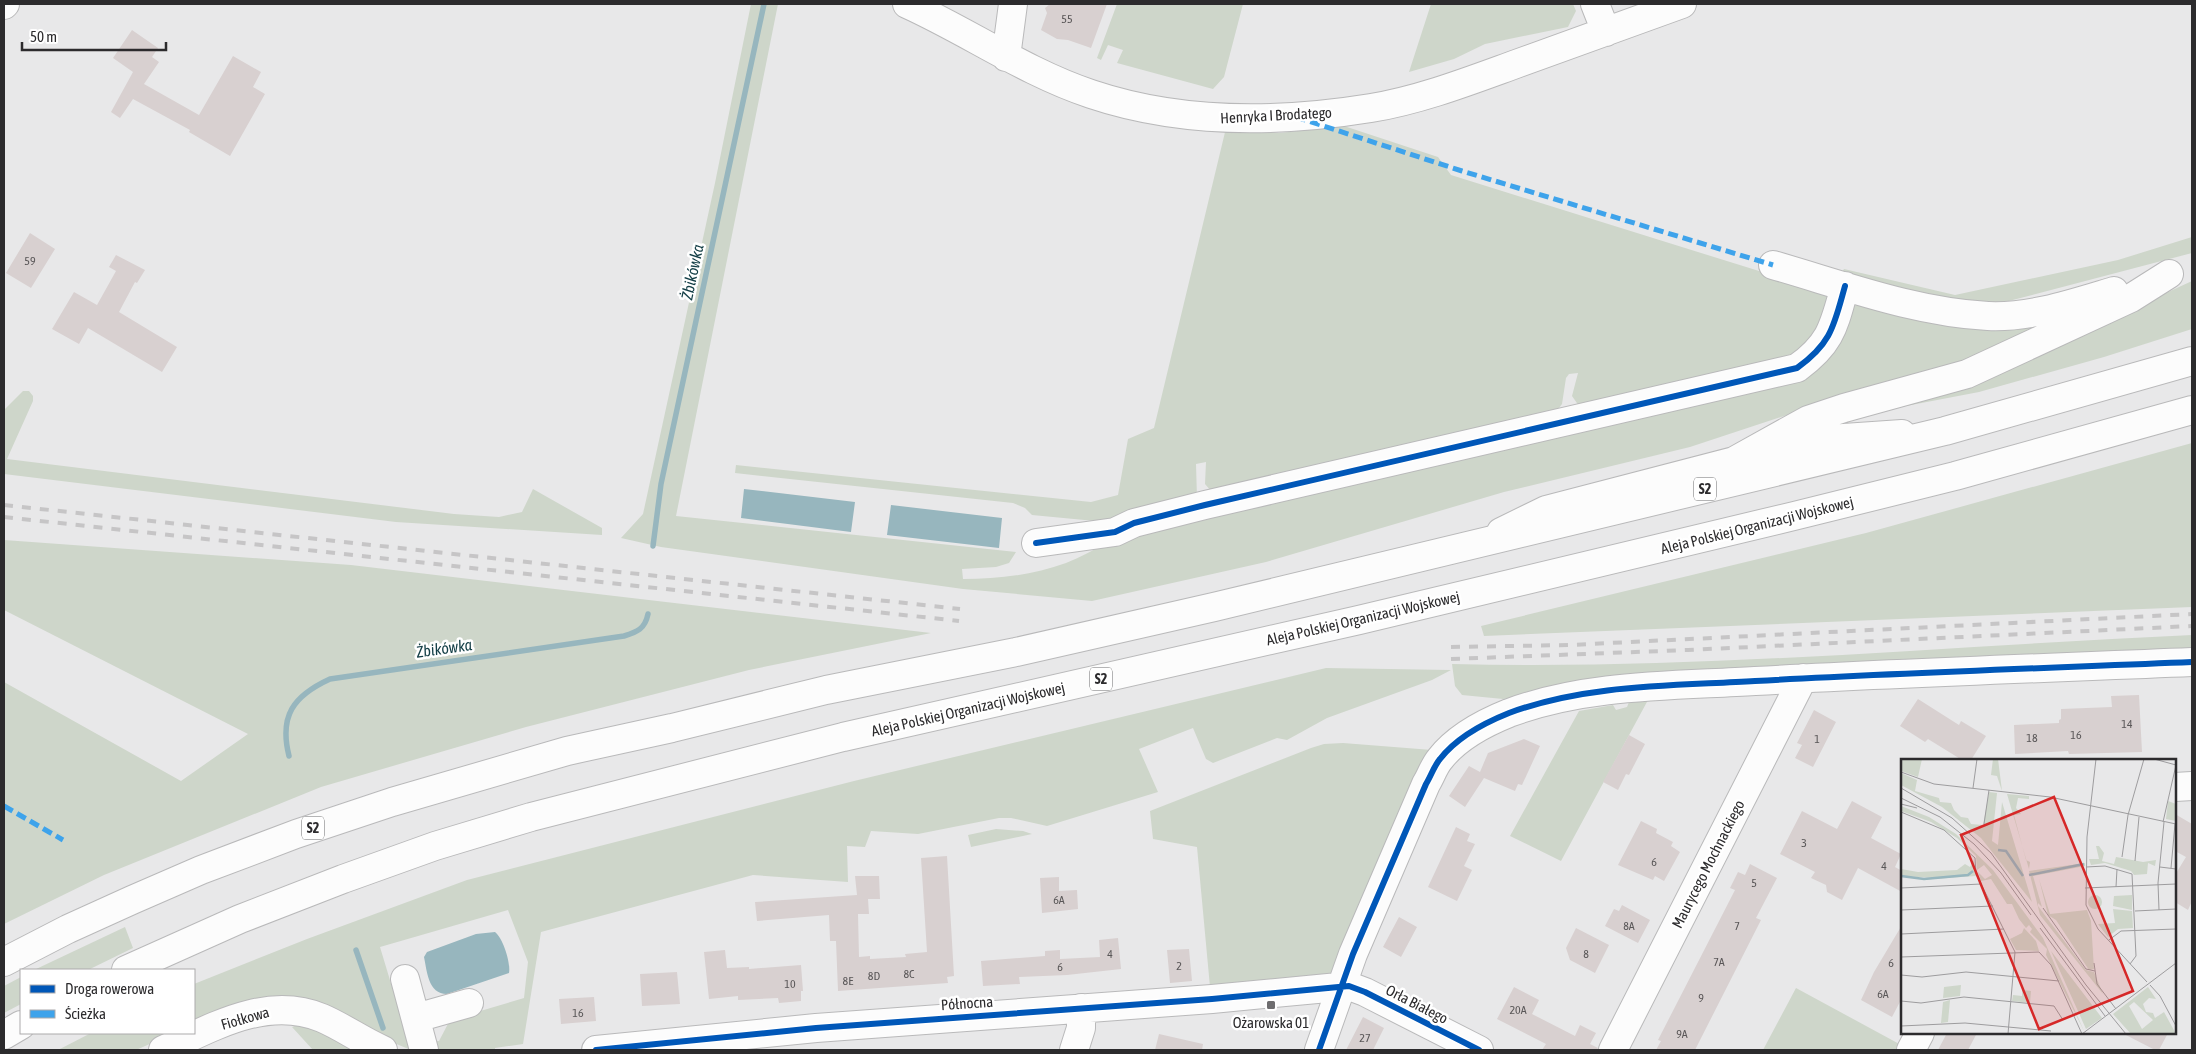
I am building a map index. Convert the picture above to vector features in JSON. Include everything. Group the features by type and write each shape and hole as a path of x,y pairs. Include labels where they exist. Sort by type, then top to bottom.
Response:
{"main road":[{"name":"Henryka I Brodatego","path":"907,4 1051,80 1132,106 1210,117 1296,117 1372,108 1451,88 1682,4"},
{"path":"1006,57 1013,4"},
{"path":"1595,4 1606,32"},
{"path":"1773,265 1915,307 1989,316 2033,312 2091,298 2181,270"},
{"path":"1734,461 1808,420 1844,408 1967,374 2131,298 2181,270"},
{"path":"1036,543 1115,532 1134,523 1205,504 1797,368 1814,355 1831,333 1845,286"},
{"name":"S2","path":"4,962 68,929 132,900 201,870 288,837 392,802 567,751 672,728 826,690 1016,652 1214,607 1945,431 2192,361"},
{"name":"Aleja Polskiej Organizacji Wojskowej","path":"128,969 240,919 343,879 435,846 531,817 843,737 1359,620 1794,516 1964,473 2192,410"},
{"path":"1486,540 1546,510 1815,440 1945,431"},
{"path":"1319,1050 1341,987 1426,784 1439,759 1458,740 1481,726 1510,713 1560,698 1617,689 1804,678 2192,662"},
{"name":"Maurycego Mochnackiego","path":"1613,1050 1804,678"},
{"path":"2176,787 2192,786"},
{"path":"405,979 424,1050"},
{"name":"Północna","path":"596,1050 815,1039 1081,1008 1341,987"},
{"name":"Orła Białego","path":"1341,987 1359,989 1479,1050"},
{"path":"416,1018 469,1003"},
{"path":"1074,1050 1081,1028 1081,1008"},
{"name":"Fiołkowa","path":"163,1050 251,1013 278,1009 304,1012 320,1017 383,1050"},
{"path":"4,1035 20,1026"},
{"path":"1911,1050 1919,1034"}],"shaded area":[{"path":"751,4 778,4 676,516 1016,552 1009,563 996,567 962,569 963,579 1002,577 1041,571 1072,561 1108,542 1789,378 1851,308 1858,304 2108,300 1976,361 1884,383 1690,447 1504,492 1266,562 1092,601 963,589 661,547 621,538 643,514 715,183"},
{"path":"1117,4 1243,4 1224,77 1213,89 1117,63 1123,50 1108,45 1101,60 1097,58"},
{"path":"1431,4 1573,4 1576,11 1568,27 1485,44 1454,59 1409,72"},
{"path":"1344,126 1438,157 1451,175 1823,291 1829,294 1825,324 1791,360 1579,406 1572,396 1578,373 1569,374 1566,378 1562,404 1552,417 1211,491 1205,484 1206,462 1196,464 1197,498 1116,523 1032,515 1025,508 1013,503 735,473 736,465 1091,502 1118,495 1128,439 1154,428 1226,128 1279,133"},
{"path":"2192,237 2192,253 2005,302 1962,304 1840,276 1844,269 1955,295 2118,260"},
{"path":"2192,281 2192,329 2104,357 1979,392 1864,414 2127,311"},
{"path":"23,391 29,391 33,396 33,401 7,459 454,514 499,517 522,512 533,489 602,528 602,535 396,522 4,474 4,410"},
{"path":"2192,443 2192,607 1484,636 1481,626 1866,533"},
{"path":"4,540 351,565 931,633 749,670 526,727 321,787 104,875 4,924 4,682 181,781 248,734 4,610"},
{"path":"2192,635 2192,651 1812,668 1773,666 1503,699 1462,695 1455,686 1452,664 1637,664 1822,656"},
{"path":"1326,668 1451,670 1432,680 1327,718 1287,740 1277,738 1213,763 1206,759 1193,728 1139,749 1158,792 1047,826 1011,818 999,818 918,834 871,831 865,847 847,846 848,882 753,875 541,932 523,1044 495,1048 495,1050 432,1050 428,1040 439,1041 450,1020 524,998 528,962 508,910 380,947 411,1050 377,1036 340,1012 293,997 264,997 195,1025 195,984 307,939 467,880 854,781"},
{"path":"1648,700 1561,861 1510,836 1579,711 1613,705 1616,710 1627,707 1629,702"},
{"path":"1343,743 1432,750 1334,969 1329,975 1210,987 1197,847 1153,839 1150,811 1311,748 1324,744"},
{"path":"996,829 1023,831 1032,834 971,847 968,835"},
{"path":"125,927 133,948 90,969 36,969"},
{"path":"20,978 20,1005 4,1013 4,986"},
{"path":"1796,988 1903,1046 1900,1050 1763,1050"},
{"path":"305,1022 361,1050 313,1050 292,1027"},
{"path":"89,1034 173,1034 136,1050 58,1050"}],"water":[{"path":"744,489 855,502 851,532 741,518"},
{"path":"891,505 1002,518 999,548 887,535"},
{"path":"495,932 506,951 509,973 447,994 441,993 432,986 429,981 424,957 427,952 476,934"}],"building":[{"path":"1050,4 1107,4 1091,48 1068,40 1057,39 1041,30 1047,13 1045,8"},
{"path":"132,30 158,48 152,57 159,62 144,84 199,115 233,56 261,72 253,87 265,94 230,156 189,132 190,130 133,99 120,118 111,112 133,72 113,58"},
{"path":"30,233 55,249 31,288 6,273"},
{"path":"116,255 145,270 137,283 135,282 119,312 177,347 162,372 88,328 79,344 52,329 74,292 97,305 116,271 109,267"},
{"path":"2139,695 2142,752 2069,754 2068,751 2015,754 2014,725 2059,723 2061,709 2112,707 2111,696"},
{"path":"1918,699 1959,725 1961,721 1986,736 1972,759 1960,759 1928,739 1925,742 1900,726"},
{"path":"1814,710 1836,722 1813,767 1795,758 1802,745 1797,743"},
{"path":"1629,735 1645,744 1629,775 1626,774 1618,790 1603,782"},
{"path":"1524,739 1540,746 1522,785 1518,784 1515,791 1484,778 1465,807 1449,796 1469,766 1480,772 1488,753"},
{"path":"1852,801 1882,817 1871,838 1901,854 1895,867 1901,870 1901,891 1858,868 1842,900 1827,892 1826,885 1811,878 1815,872 1780,854 1802,811 1837,829"},
{"path":"2176,815 2192,824 2192,901 2188,910 2176,903 2176,873 2186,857 2176,852"},
{"path":"1641,821 1657,829 1656,833 1673,842 1671,846 1680,852 1664,881 1655,876 1653,880 1618,865"},
{"path":"1456,827 1470,834 1467,841 1475,844 1464,866 1472,870 1457,901 1428,887"},
{"path":"947,856 954,976 947,977 948,983 838,991 836,941 830,941 829,915 757,921 755,902 857,895 855,876 879,876 880,899 868,899 869,914 858,914 859,957 870,956 870,959 906,957 905,954 927,952 921,858"},
{"path":"1750,864 1777,878 1756,918 1761,920 1695,1050 1656,1050 1661,1041 1658,1040 1735,890 1730,888 1738,872 1745,875"},
{"path":"1059,877 1059,891 1077,890 1078,909 1042,913 1040,878"},
{"path":"1622,905 1650,920 1638,943 1605,926 1614,909 1619,911"},
{"path":"1399,917 1417,927 1401,957 1383,947"},
{"path":"1901,927 1901,1000 1892,1017 1861,1000 1874,972"},
{"path":"1576,928 1609,945 1595,973 1570,960 1566,948"},
{"path":"1118,938 1121,969 1067,975 1019,977 1020,984 983,986 981,961 1045,956 1045,951 1060,950 1060,959 1100,957 1099,940"},
{"path":"1189,949 1192,981 1170,983 1167,950"},
{"path":"725,950 727,968 749,967 749,969 801,965 803,991 801,991 801,1001 779,1003 778,998 738,1000 738,996 709,999 704,952"},
{"path":"677,972 680,1004 642,1006 640,974"},
{"path":"1514,987 1539,1000 1532,1014 1575,1036 1580,1025 1596,1033 1590,1044 1598,1048 1597,1050 1542,1050 1546,1044 1497,1019"},
{"path":"594,997 596,1021 561,1024 559,999"},
{"path":"1363,1017 1384,1028 1373,1050 1346,1050"},
{"path":"1159,1034 1203,1044 1202,1050 1155,1050"},
{"path":"1946,1034 1976,1034 1968,1050 1938,1050"},
{"path":"2124,1034 2167,1034 2159,1050 2155,1050"}],"waterway":[{"name":"Żbikówka","path":"653,546 661,484 764,4"},
{"name":"Żbikówka","path":"289,756 286,729 292,709 298,700 330,679 624,636 640,629 645,623 648,614"},
{"name":"Żbikówka","path":"356,950 383,1028"}],"railway":[{"path":"4,505 960,609"},
{"path":"4,517 959,621"},
{"path":"1451,647 1570,645 2192,614"},
{"path":"1451,659 1688,650 2192,626"}],"marked path":[{"path":"1296,117 1462,171 1773,265"},
{"path":"4,806 63,840"}],"cycle path":[{"path":"1036,543 1115,532 1134,523 1205,505 1797,368 1809,359 1825,341 1838,312 1845,286"},
{"path":"1319,1050 1353,954 1434,768 1447,751 1463,737 1500,717 1569,696 1630,688 2192,662"},
{"path":"596,1050 816,1028 1212,999 1349,986 1365,992 1479,1050"}],"place":[{"name":"Ożarowska 01","path":"1271,1005"}]}
